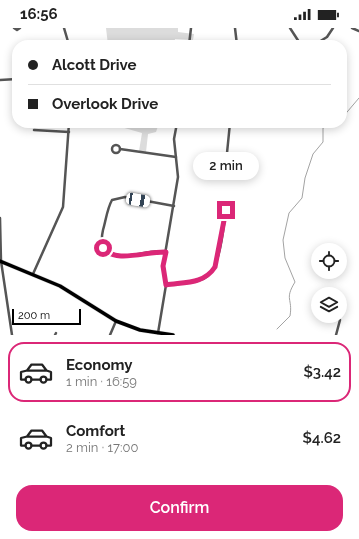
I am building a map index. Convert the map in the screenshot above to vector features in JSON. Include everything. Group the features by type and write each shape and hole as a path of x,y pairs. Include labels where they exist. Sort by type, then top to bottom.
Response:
{"main road":[{"path":"0,261 33,274 66,290 116,321 133,328 173,335"}],"street":[{"path":"14,28 17,30 20,28"},
{"path":"64,28 68,40"},
{"path":"190,40 191,28"},
{"path":"236,28 237,40"},
{"path":"290,28 298,40"},
{"path":"321,40 327,36 333,28"},
{"path":"352,28 359,31"},
{"path":"0,80 12,79"},
{"path":"33,274 63,207 69,128"},
{"path":"158,333 166,285 163,266 178,177 174,139 175,128"},
{"path":"226,162 229,128"},
{"path":"34,130 69,132"},
{"path":"120,150 176,158"},
{"path":"166,252 150,252 121,257 107,253 103,248 102,238 109,206 112,200 125,198 174,206"},
{"path":"166,285 203,280 210,275 215,267 218,256 226,210"},
{"path":"0,218 0,261 12,335"},
{"path":"110,335 116,321"},
{"path":"336,335 339,323"}],"shaded area":[{"path":"106,28 178,28 178,32 194,34 193,40 107,40"},
{"path":"124,128 157,128 156,132 148,134 146,152 139,151 142,133"}],"waterway":[{"path":"347,112 359,98"},
{"path":"277,329 290,316 291,310 289,296 295,282 285,258 283,240 289,213 302,198 305,178 313,154 323,142 323,128"}],"route":[{"path":"103,248 107,253 121,257 150,252 166,252 163,266 163,276 166,285 203,280 210,275 215,267 226,210"}]}
